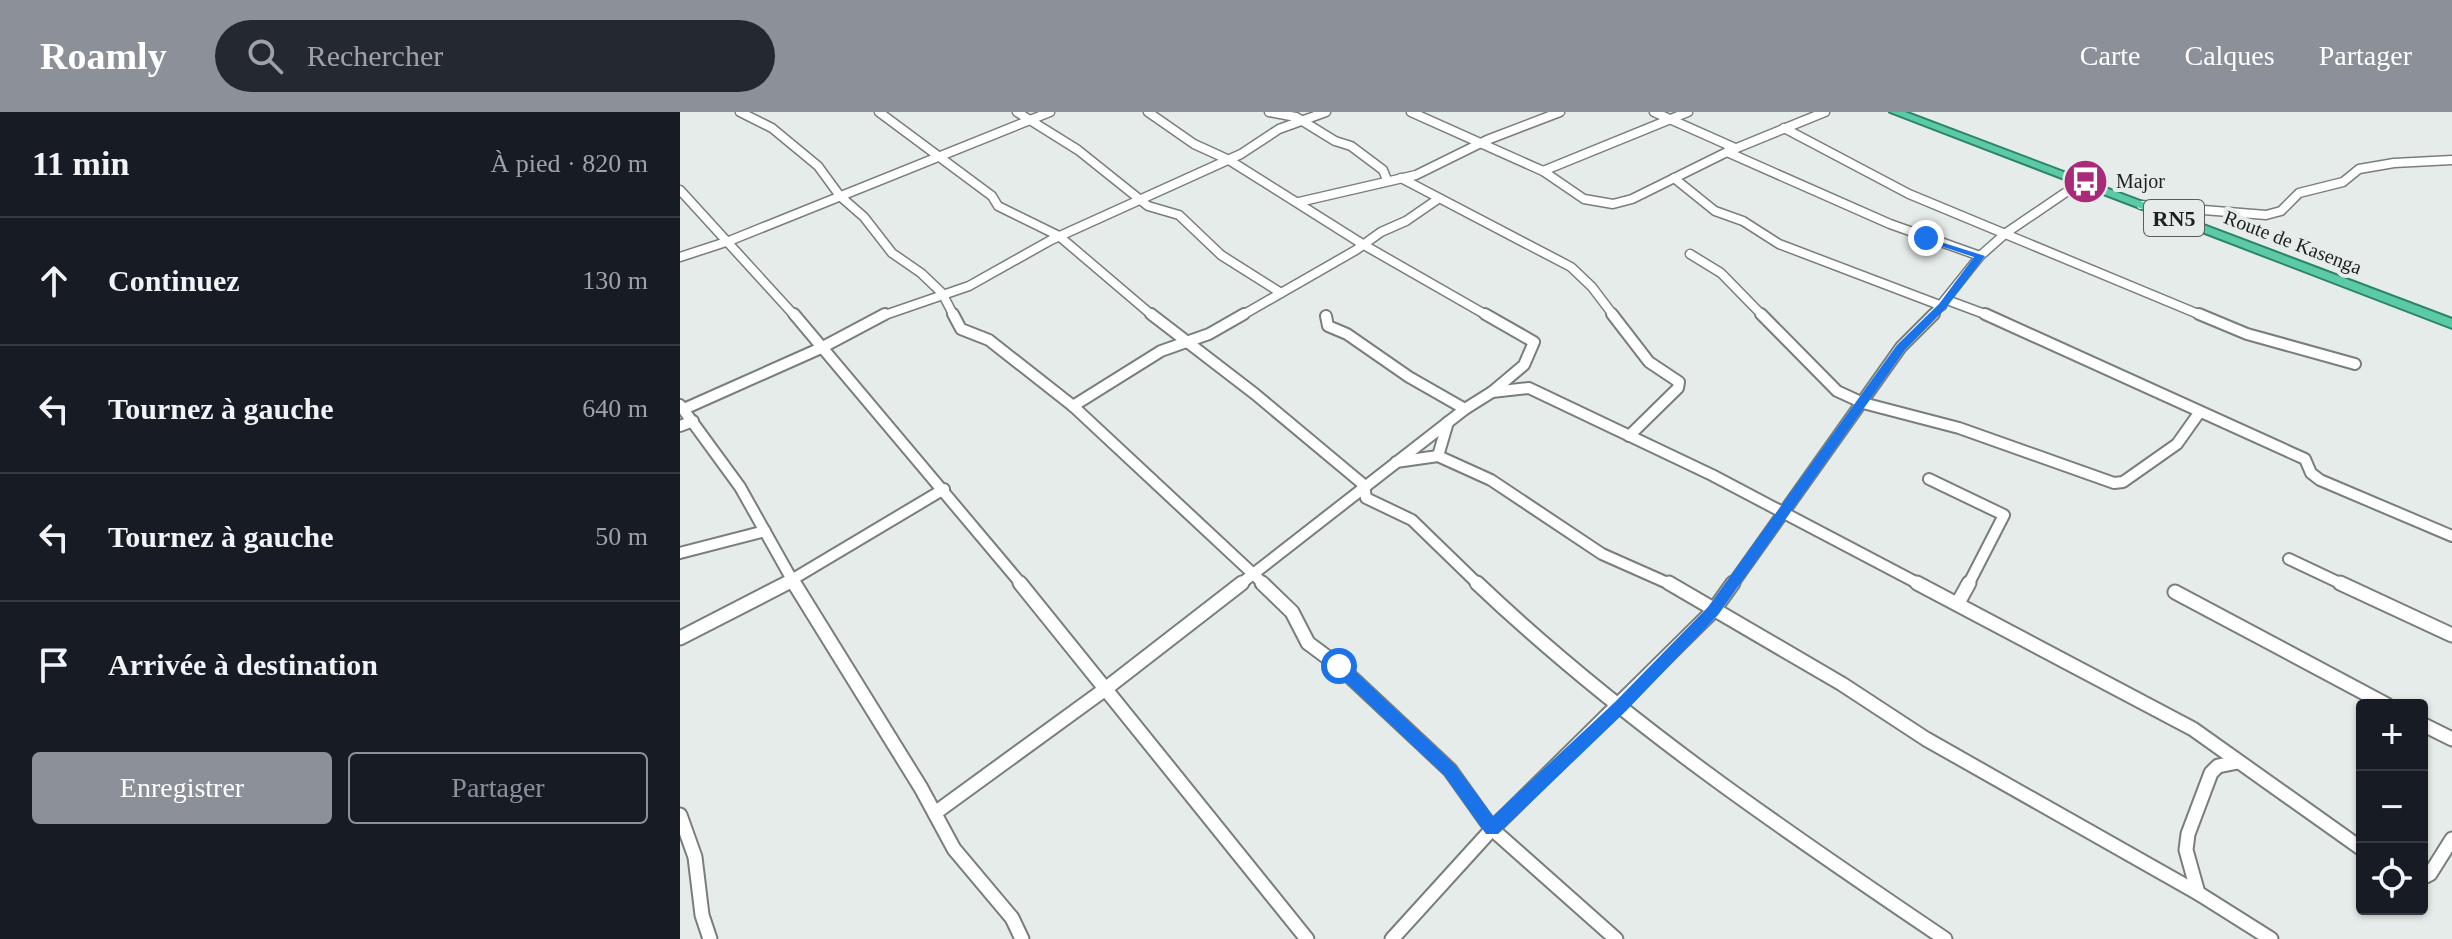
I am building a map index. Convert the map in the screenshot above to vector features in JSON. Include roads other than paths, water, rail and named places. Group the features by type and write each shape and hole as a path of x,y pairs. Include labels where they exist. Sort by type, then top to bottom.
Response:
{"highway":[{"name":"Route de Kasenga","path":"1895,112 2452,324"}],"street":[{"path":"740,112 772,128 818,166 840,196 864,217 892,253 921,273 942,293 961,329 989,340 1073,406 1292,612 1308,643 1339,666 1450,770 1492,829 1616,939"},
{"path":"879,112 992,196 998,206 1059,236 1185,343 1255,394 1364,485 1366,498 1412,520 1506,610 1620,706 1739,799 1945,939"},
{"path":"1017,112 1078,150 1148,206 1179,215 1221,255 1281,293"},
{"path":"680,257 729,241 1050,112"},
{"path":"935,813 1104,690 1364,485 1520,371 1532,357 1534,342 1364,245 1229,160 1194,144 1148,112"},
{"path":"1269,112 1303,120 1335,141 1357,150 1383,170 1387,180"},
{"path":"1022,939 1012,918 954,849 792,580 740,487 686,424 682,407 821,348 891,311 969,286 998,267 1059,236 1229,160 1279,129 1326,112"},
{"path":"1411,112 1543,171 1584,199 1613,204 1632,199 1731,150 1825,112"},
{"path":"1299,202 1419,174 1546,114 1560,112"},
{"path":"1654,112 1890,224 1980,256"},
{"path":"1543,171 1688,112"},
{"path":"1784,128 1909,194 2247,334 2355,364"},
{"path":"2140,205 2271,214 2286,207 2299,193 2343,182 2359,169 2394,163 2452,160"},
{"path":"1401,178 1571,267 1592,287 1649,362 1679,382 1678,388 1629,436"},
{"path":"1674,178 1715,211 1743,221 1779,244 2004,321 2305,459 2311,473 2320,480 2452,536"},
{"path":"1392,939 1492,829 1713,611 1901,347 1944,303 1980,256 2006,233 2081,182"},
{"path":"680,190 729,241 944,489 1307,939"},
{"path":"1073,406 1161,351 1209,334 1438,199"},
{"path":"1690,254 1721,273 1825,382 1863,403 1959,428 2114,483 2123,482 2177,444 2199,413"},
{"path":"1326,316 1328,326 1335,331 1347,334 1409,377 1465,409"},
{"path":"1520,371 1537,392"},
{"path":"1492,392 1529,388 1785,512 2193,729 2356,845"},
{"path":"1438,456 1449,420"},
{"path":"1395,462 1438,456 1491,480 1602,554 1656,575 1842,684 1926,739 2198,893 2271,939"},
{"path":"1929,479 2004,515 1958,603"},
{"path":"680,638 792,580 944,489"},
{"path":"680,553 765,531"},
{"path":"2289,559 2452,635"},
{"path":"2175,592 2376,699"},
{"path":"2428,727 2452,739"},
{"path":"2198,893 2186,850 2188,834 2211,773 2218,766 2238,762"},
{"path":"680,815 695,857 702,915 710,939"},
{"path":"2428,875 2452,839"}],"place":[{"name":"Major","path":"2085,181"}]}
